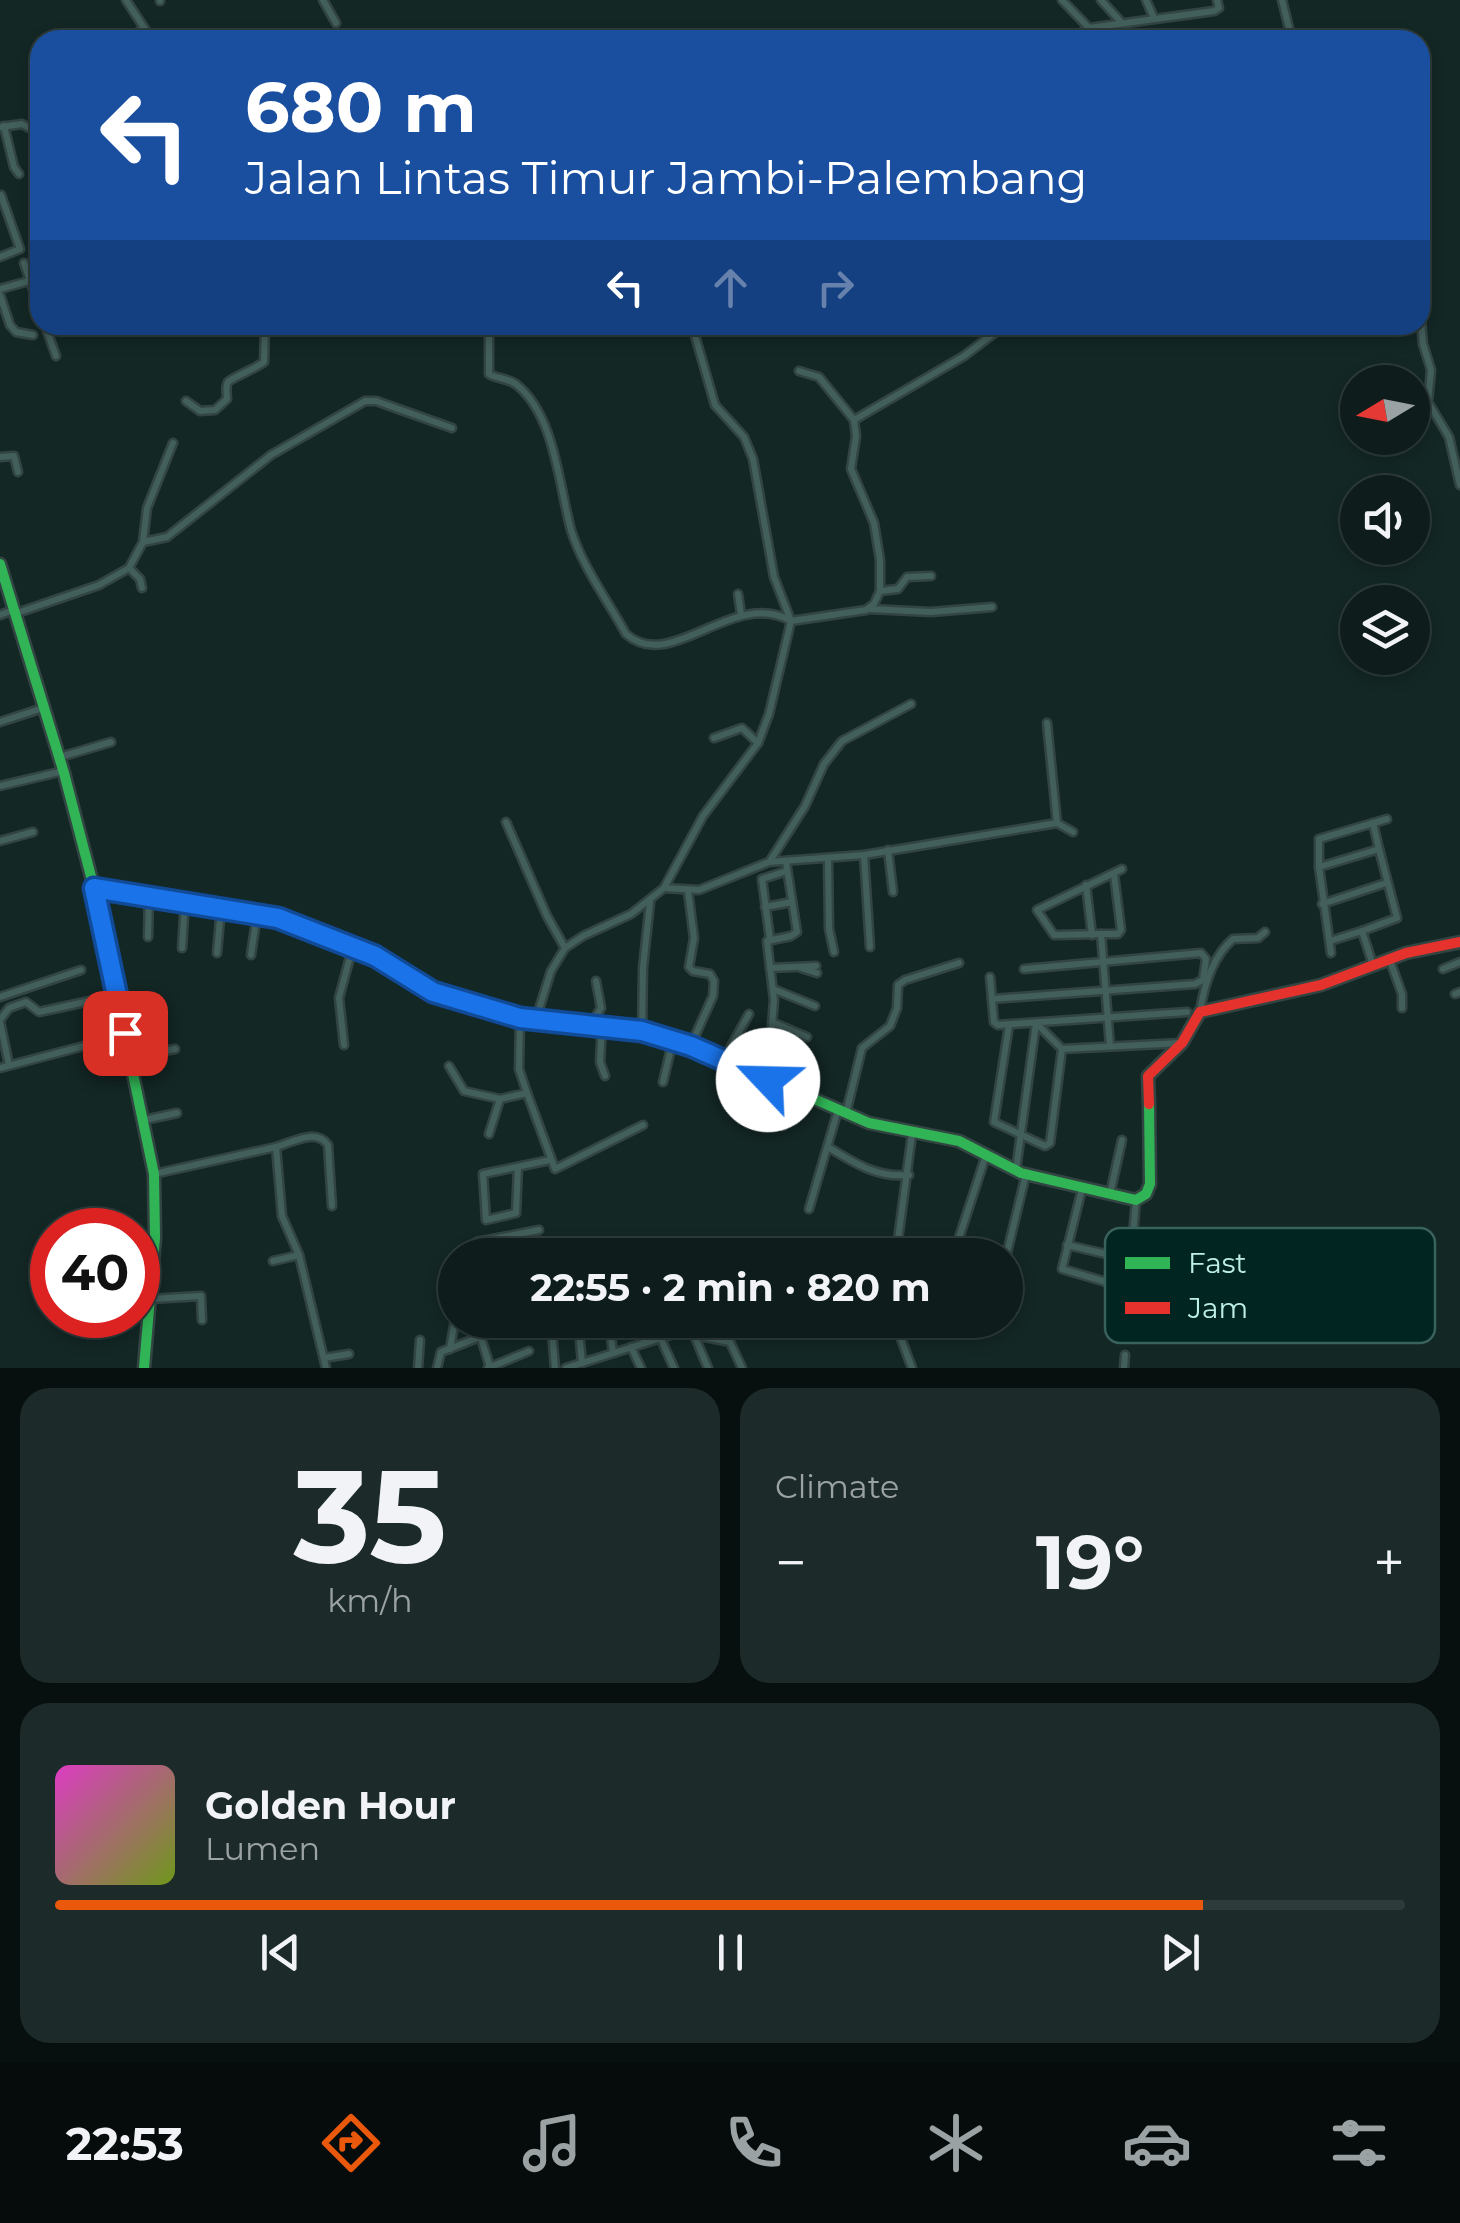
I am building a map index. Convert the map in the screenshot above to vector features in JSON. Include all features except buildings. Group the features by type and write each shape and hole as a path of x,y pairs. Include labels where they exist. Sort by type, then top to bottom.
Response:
{"main road":[{"path":"0,564 10,612 59,758 92,888 144,1120 157,1208"},
{"path":"0,580 92,888 152,1194 142,1368"},
{"path":"92,888 278,918 353,946 392,965 418,986 520,1018 596,1024 673,1040 842,1111 912,1134 926,1133 959,1141 1021,1172 1136,1200 1146,1194 1150,1184 1148,1076 1182,1043 1194,1012 1321,985 1390,958 1460,942"},
{"path":"142,1368 145,1338"}],"street":[{"path":"126,0 142,29"},
{"path":"323,0 336,24"},
{"path":"1062,0 1088,28"},
{"path":"1101,0 1121,22"},
{"path":"1146,0 1154,18"},
{"path":"1085,30 1214,11 1218,8 1216,0"},
{"path":"1282,0 1289,30"},
{"path":"19,174 2,126 22,124 30,128"},
{"path":"0,257 20,249 2,195"},
{"path":"24,263 29,280 0,292 10,325 16,332 30,334"},
{"path":"49,335 56,356"},
{"path":"186,401 200,412 215,410 227,400 230,380 252,372 264,362 265,335"},
{"path":"489,335 488,374 516,384 534,407 549,440 572,530 626,634 636,642 654,645 690,636 741,614 764,612 790,621 868,608 930,612 992,607"},
{"path":"536,1019 551,970 566,948 582,936 631,914 664,888 703,816 758,743 770,714 790,621 774,577 752,459 744,437 715,405 694,335"},
{"path":"854,420 964,356 992,335"},
{"path":"1422,335 1431,370 1428,402 1449,437 1460,485"},
{"path":"800,371 820,377 854,420 856,436 850,469 874,523 880,560 880,591 868,608"},
{"path":"10,612 99,585 129,568 149,542 174,532 271,454 365,401 376,401 452,428"},
{"path":"149,542 147,508 174,443"},
{"path":"0,456 14,456 18,472"},
{"path":"129,568 140,579 142,588"},
{"path":"880,591 898,590 907,577 931,576"},
{"path":"738,594 741,614"},
{"path":"769,862 805,806 824,764 842,742 911,704"},
{"path":"0,722 40,710"},
{"path":"1047,723 1057,823"},
{"path":"714,738 744,728 758,743"},
{"path":"59,758 78,749 112,742"},
{"path":"0,786 59,772"},
{"path":"1330,953 1318,868 1318,839 1388,819"},
{"path":"506,822 547,916 566,948"},
{"path":"664,888 688,891 769,862 828,859 1057,823 1073,832"},
{"path":"1330,941 1397,918 1373,823"},
{"path":"0,841 33,832"},
{"path":"1318,868 1378,849"},
{"path":"888,850 893,892"},
{"path":"864,854 870,946"},
{"path":"828,859 828,929 834,952"},
{"path":"770,938 797,932 786,862"},
{"path":"768,1080 772,989 762,879 788,871"},
{"path":"1118,872 1121,930 1118,934 1054,935 1037,910 1086,886 1118,872"},
{"path":"1322,904 1386,883"},
{"path":"1086,886 1103,963 1110,1046"},
{"path":"688,891 694,938 690,967 710,974 714,986 691,1046"},
{"path":"148,937 149,897"},
{"path":"642,1031 650,901"},
{"path":"182,948 185,902"},
{"path":"765,907 792,902"},
{"path":"217,953 221,908"},
{"path":"251,956 256,914"},
{"path":"1362,931 1373,965"},
{"path":"990,977 994,1023 1194,1012 1222,949 1233,939 1258,938 1265,932"},
{"path":"344,1045 339,998 353,946"},
{"path":"992,999 1199,983 1204,977 1206,959 1200,953 1024,969"},
{"path":"1390,958 1402,994 1402,1008"},
{"path":"1443,970 1460,962"},
{"path":"808,1210 862,1048 890,1026 898,985 959,964"},
{"path":"770,968 796,966 816,970"},
{"path":"0,997 81,970"},
{"path":"596,982 601,1008 596,1024 605,1076"},
{"path":"772,989 814,1006"},
{"path":"9,1065 0,1021 9,1008 26,1002 39,1012 113,996"},
{"path":"724,1060 749,1014"},
{"path":"520,1018 519,1069 554,1169 643,1124"},
{"path":"772,1022 807,1037"},
{"path":"1036,1023 1062,1049 1182,1043"},
{"path":"1009,1238 1021,1172 1020,1135 1036,1023"},
{"path":"1009,1025 994,1122 1044,1146 1050,1143 1062,1049"},
{"path":"0,1068 122,1036"},
{"path":"664,1082 673,1040"},
{"path":"130,1057 174,1050"},
{"path":"770,1057 810,1073"},
{"path":"448,1066 464,1091 500,1099 526,1093"},
{"path":"783,1126 793,1090"},
{"path":"489,1134 500,1099"},
{"path":"144,1120 177,1112"},
{"path":"899,1238 912,1134"},
{"path":"154,1174 316,1136 328,1144 332,1206"},
{"path":"1110,1194 1122,1140"},
{"path":"276,1147 282,1216 299,1255 326,1368"},
{"path":"828,1148 883,1175 909,1175"},
{"path":"959,1238 986,1155"},
{"path":"518,1167 516,1212 486,1220 483,1174 550,1160"},
{"path":"1082,1189 1062,1265 1065,1272 1105,1282"},
{"path":"1134,1228 1136,1200"},
{"path":"502,1238 539,1230"},
{"path":"1068,1245 1105,1254"},
{"path":"273,1261 299,1255"},
{"path":"160,1298 201,1296 202,1320"},
{"path":"450,1349 452,1338"},
{"path":"437,1368 442,1352 481,1338 489,1368 530,1351"},
{"path":"554,1338 556,1368"},
{"path":"580,1338 582,1363"},
{"path":"611,1338 613,1353"},
{"path":"644,1338 644,1343"},
{"path":"566,1368 657,1338"},
{"path":"660,1338 674,1368"},
{"path":"696,1338 708,1368"},
{"path":"712,1338 730,1342 742,1368"},
{"path":"901,1338 912,1368"},
{"path":"418,1368 420,1340"},
{"path":"631,1347 641,1368"},
{"path":"324,1358 349,1354"},
{"path":"1124,1368 1125,1355"}],"traffic: fast":[{"path":"0,564 64,773 94,888 154,1174 155,1238 144,1368"},
{"path":"91,887 278,918 375,956 433,992 520,1018 655,1034 691,1045 869,1123 959,1141 1021,1173 1136,1200 1146,1194 1150,1184 1149,1104"}],"traffic: jam":[{"path":"1149,1104 1148,1076 1182,1043 1200,1012 1321,985 1406,953 1460,942"}],"route":[{"path":"125,1033 94,888 278,918 375,956 433,992 520,1018 642,1031 691,1046 768,1080"}]}
